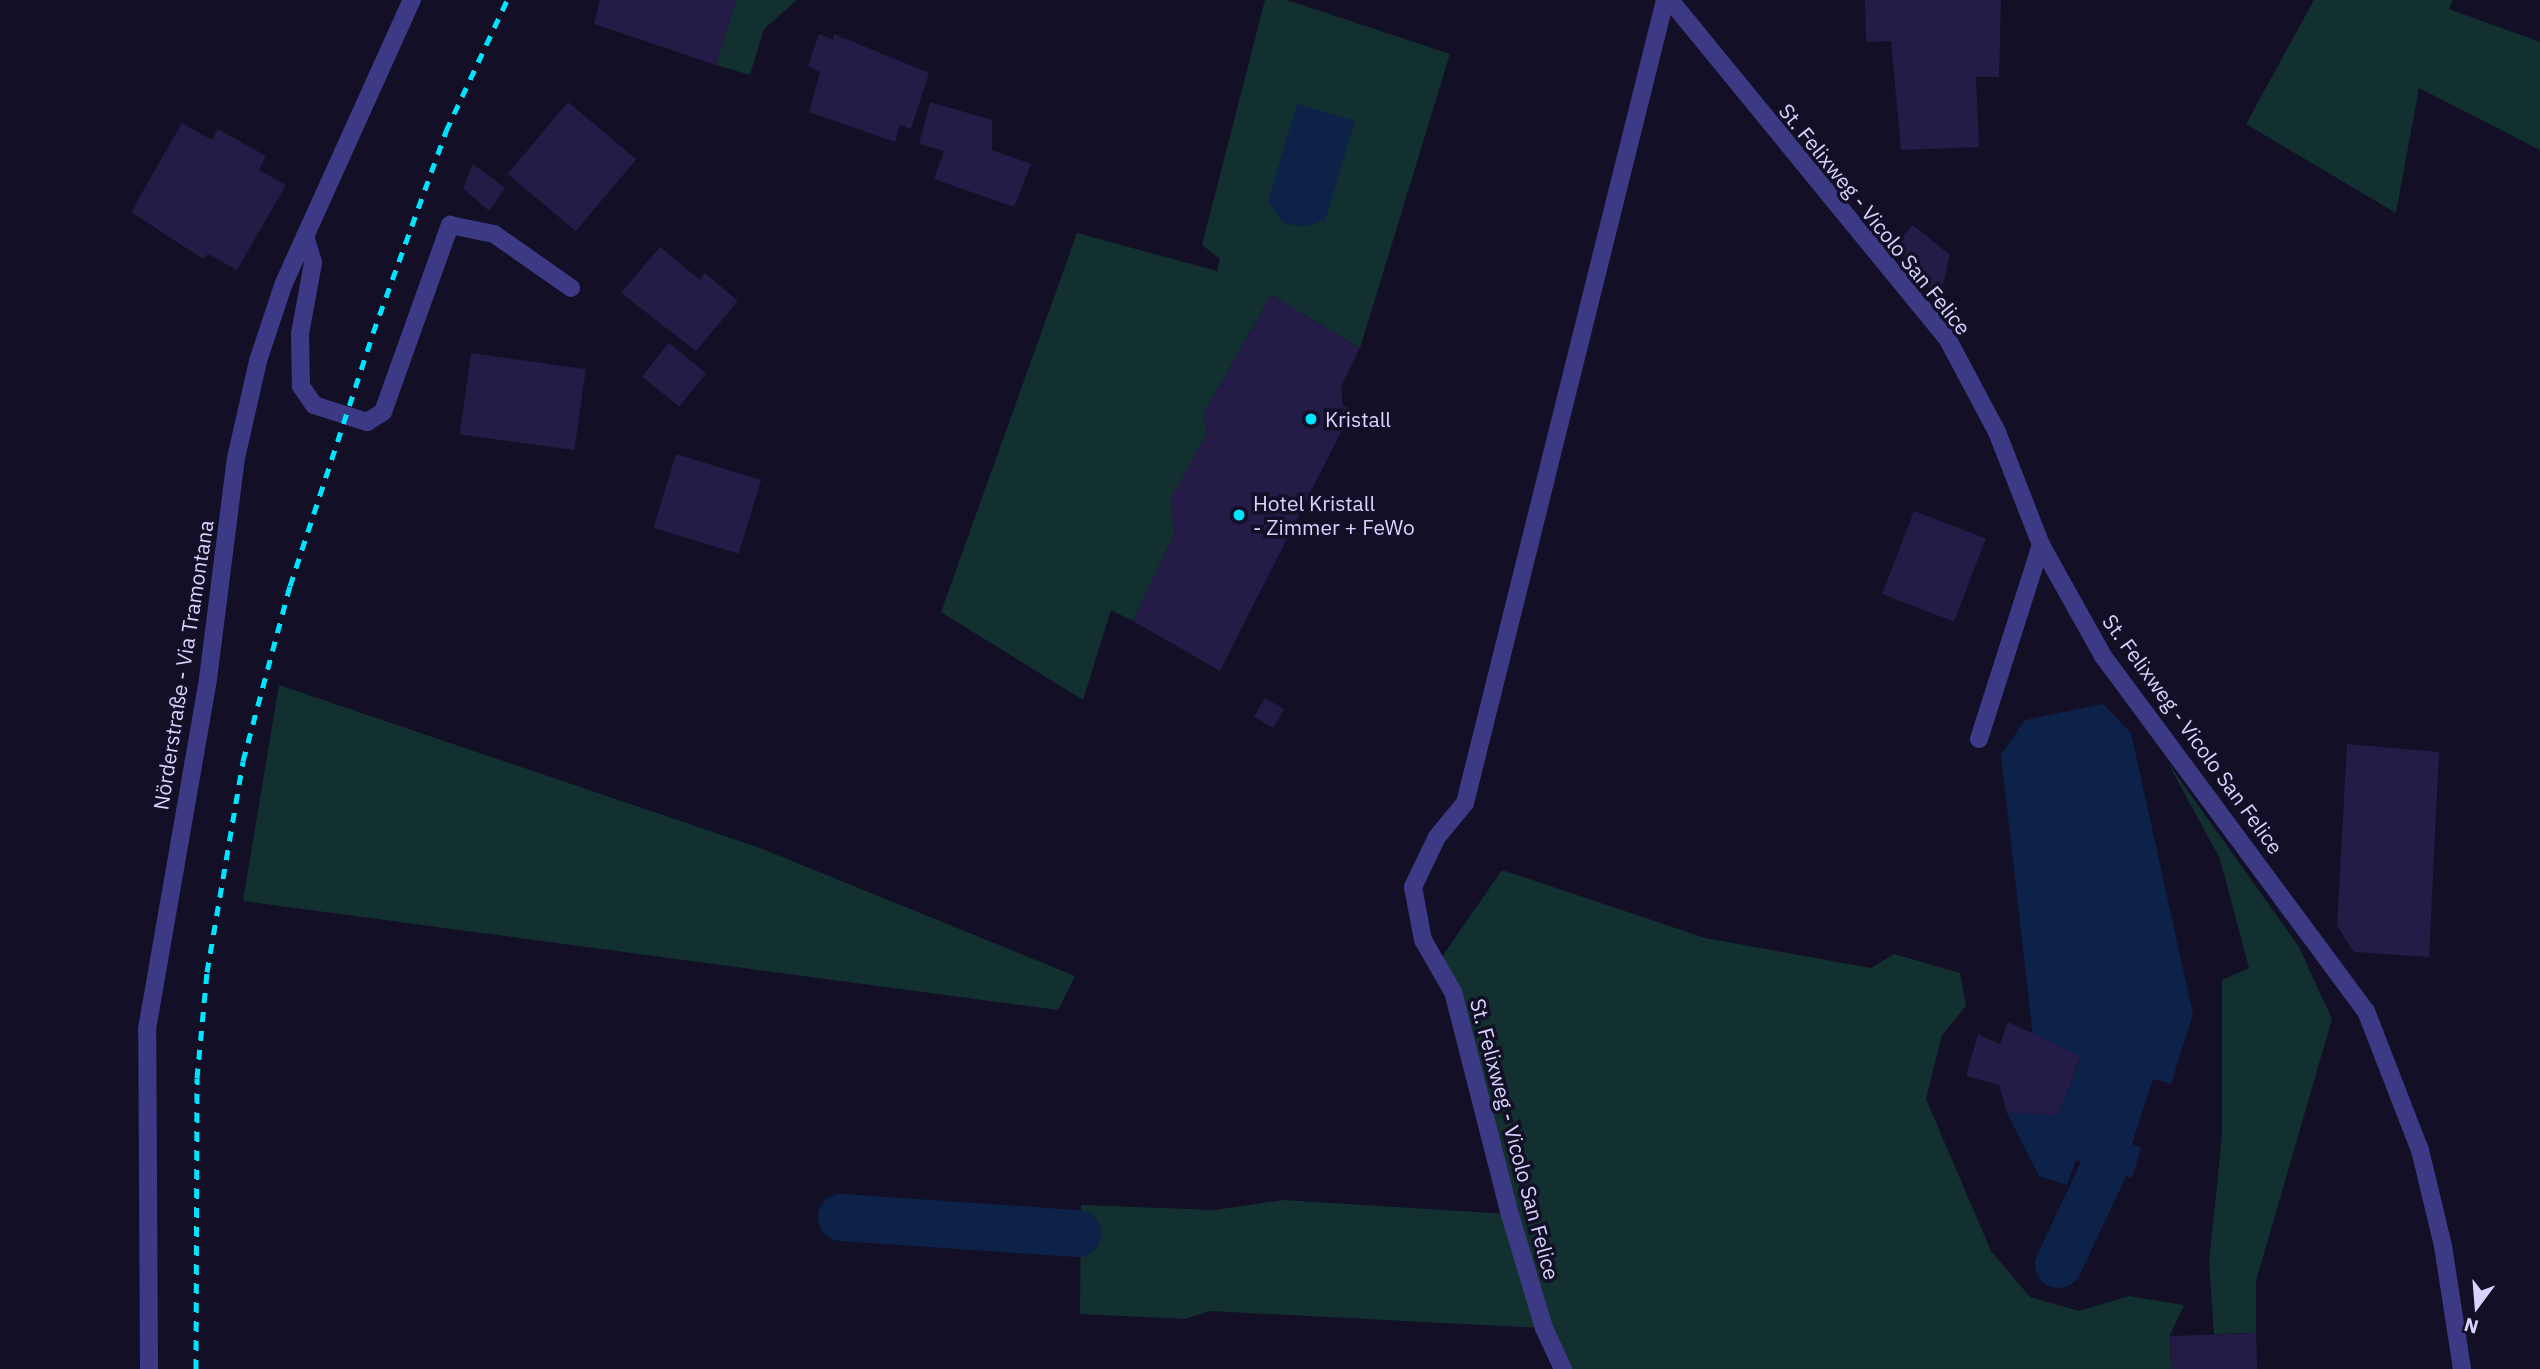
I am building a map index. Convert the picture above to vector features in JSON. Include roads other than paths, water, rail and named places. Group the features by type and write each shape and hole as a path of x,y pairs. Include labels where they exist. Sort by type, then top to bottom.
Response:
{"street":[{"name":"Nörderstraße - Via Tramontana","path":"149,1369 144,1088 152,992 208,679 236,458 258,361 305,236 412,0"},
{"name":"St. Felixweg - Vicolo San Felice","path":"1667,0 1947,338 1997,432 2041,545 2103,656 2365,1011 2420,1150 2443,1246 2462,1369"},
{"name":"St. Felixweg - Vicolo San Felice","path":"1563,1369 1544,1328 1453,992 1423,940 1413,887 1437,837 1465,803 1667,0"},
{"path":"305,236 313,263 300,334 301,386 314,405 367,422 383,412 450,225 494,234 571,288"},
{"path":"1979,739 2041,545"},
{"name":"St. Felixweg - Vicolo San Felice","path":"1544,1328 1546,1369"}],"water":[{"path":"1297,104 1355,121 1325,220 1303,227 1283,223 1268,201"},
{"path":"2103,704 2131,733 2193,1014 2171,1084 2153,1079 2132,1144 2141,1148 2132,1178 2076,1160 2067,1185 2039,1176 2007,1113 2058,1115 2081,1057 2033,1037 2001,755 2025,720"}],"waterway":[{"path":"2058,1264 2103,1169"},
{"path":"841,1217 1077,1233"}],"railway":[{"path":"196,1369 197,1078 207,972 243,761 290,586 373,333 446,131 507,0"}],"place":[{"name":"Kristall","path":"1311,419"},
{"name":"Hotel Kristall - Zimmer + FeWo","path":"1239,515"}]}
